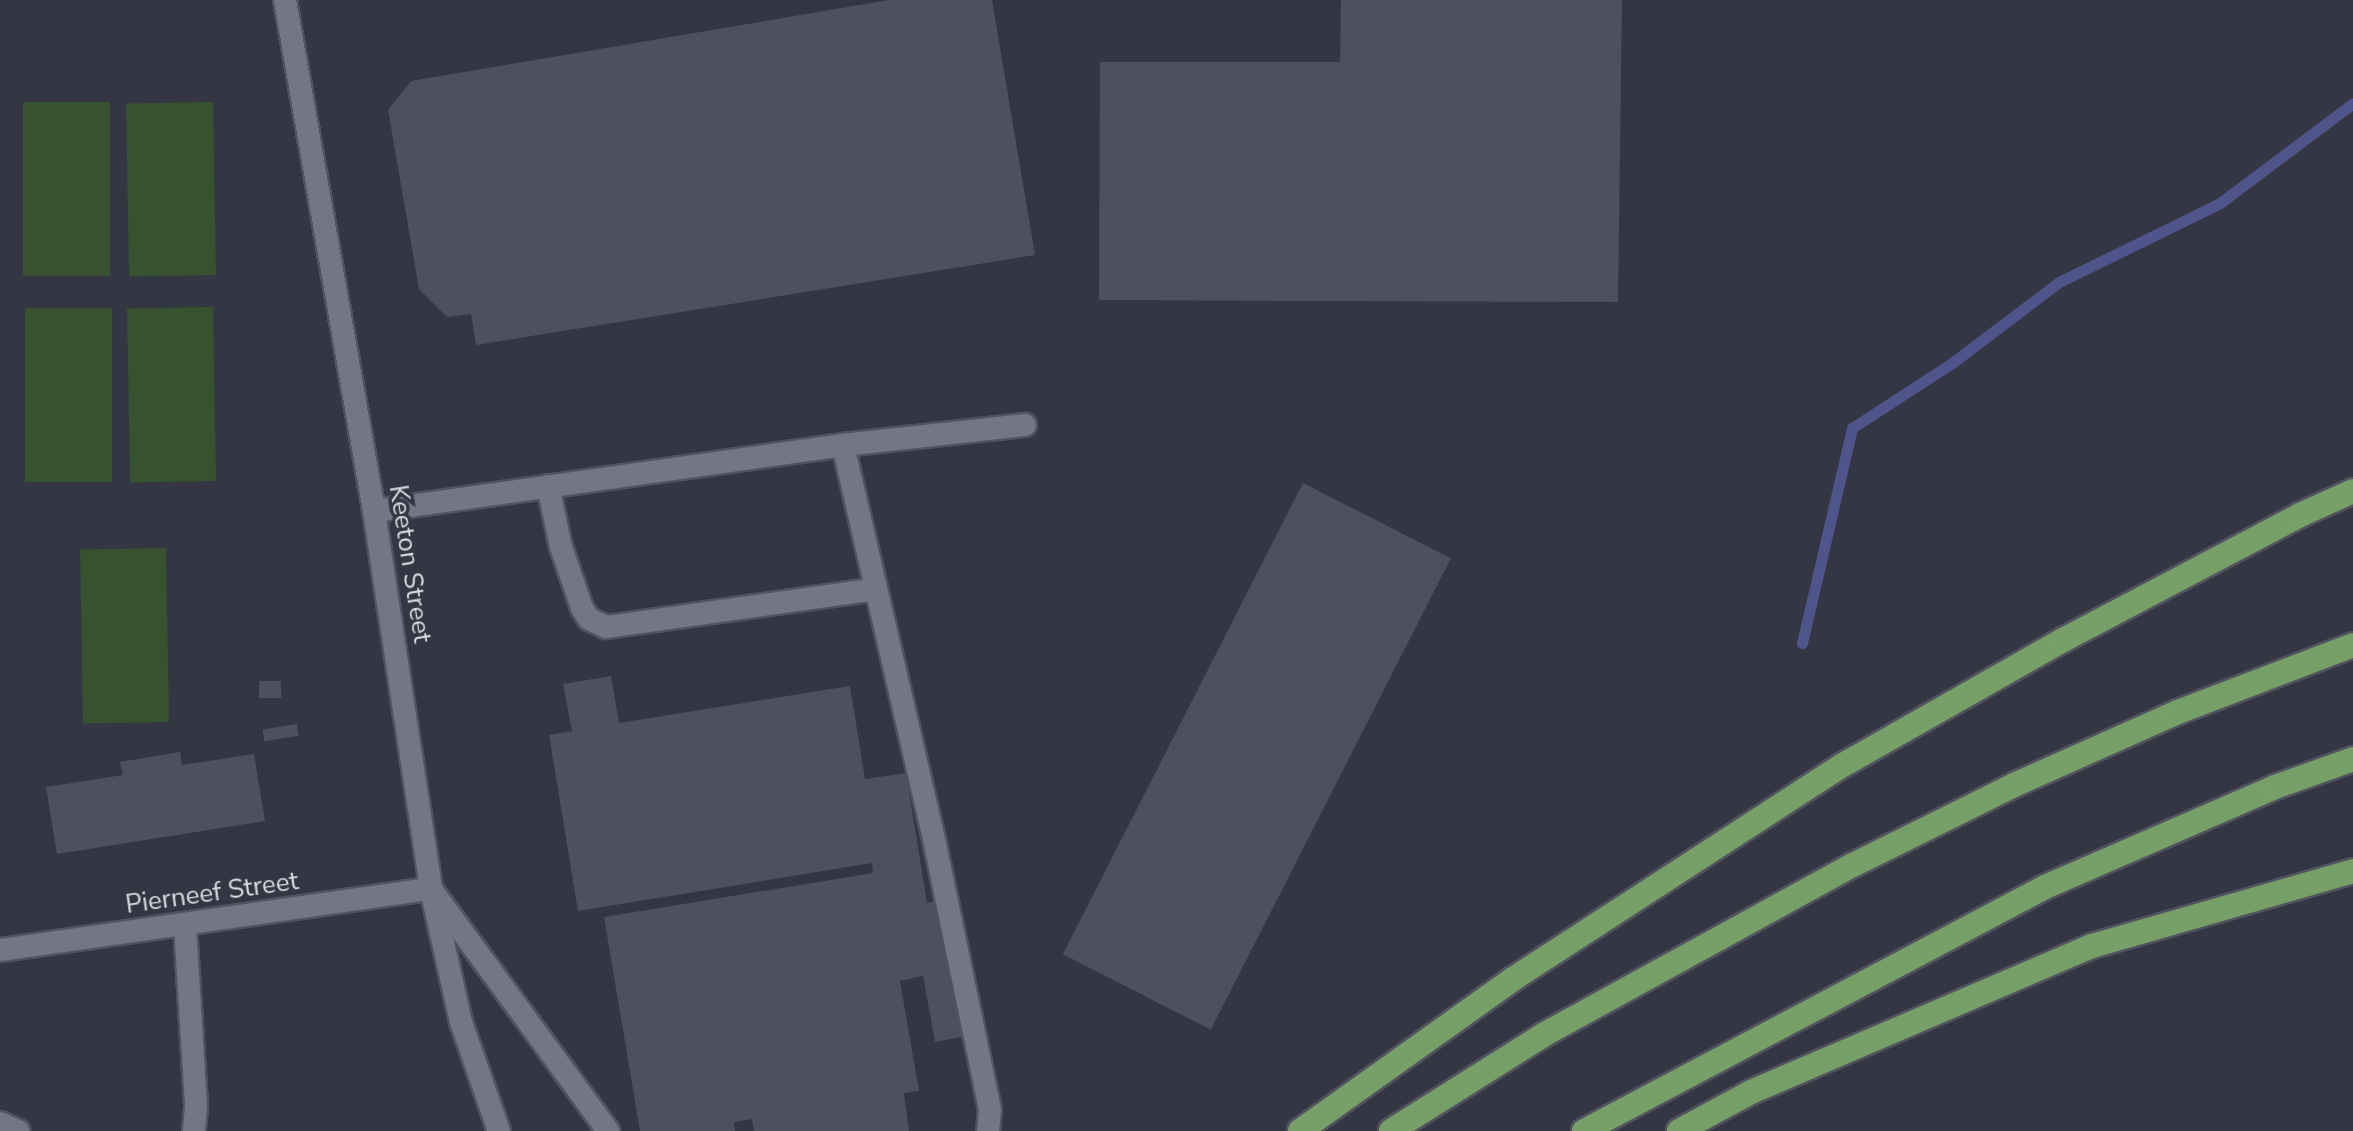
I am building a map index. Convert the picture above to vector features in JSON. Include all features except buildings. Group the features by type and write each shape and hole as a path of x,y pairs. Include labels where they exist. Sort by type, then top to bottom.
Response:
{"highway":[{"path":"1300,1131 1513,979 1843,765 2065,639 2353,491"},
{"path":"1391,1131 1545,1034 1853,865 2014,785 2164,718 2353,645"},
{"path":"1584,1131 2045,887 2275,787 2353,759"},
{"path":"1679,1131 1765,1086 2092,946 2353,871"}],"street":[{"name":"Keeton Street","path":"285,0 374,511 431,889 461,1022 499,1131"},
{"path":"374,511 843,445 1025,425"},
{"path":"843,445 938,859 990,1109 988,1131"},
{"path":"548,486 561,547 582,608 589,619 606,627 875,589"},
{"path":"431,889 608,1131"},
{"name":"Pierneef Street","path":"0,950 431,889"},
{"path":"185,925 196,1107 194,1131"},
{"path":"0,1123 18,1131"}],"green space":[{"path":"23,102 110,102 110,276 23,276"},
{"path":"213,102 216,275 129,276 126,104"},
{"path":"213,307 216,481 130,482 127,309"},
{"path":"25,308 112,308 112,482 25,482"},
{"path":"166,548 169,722 83,723 80,550"}],"waterway":[{"path":"1802,643 1852,428 1952,363 2059,282 2220,203 2353,103"}]}
